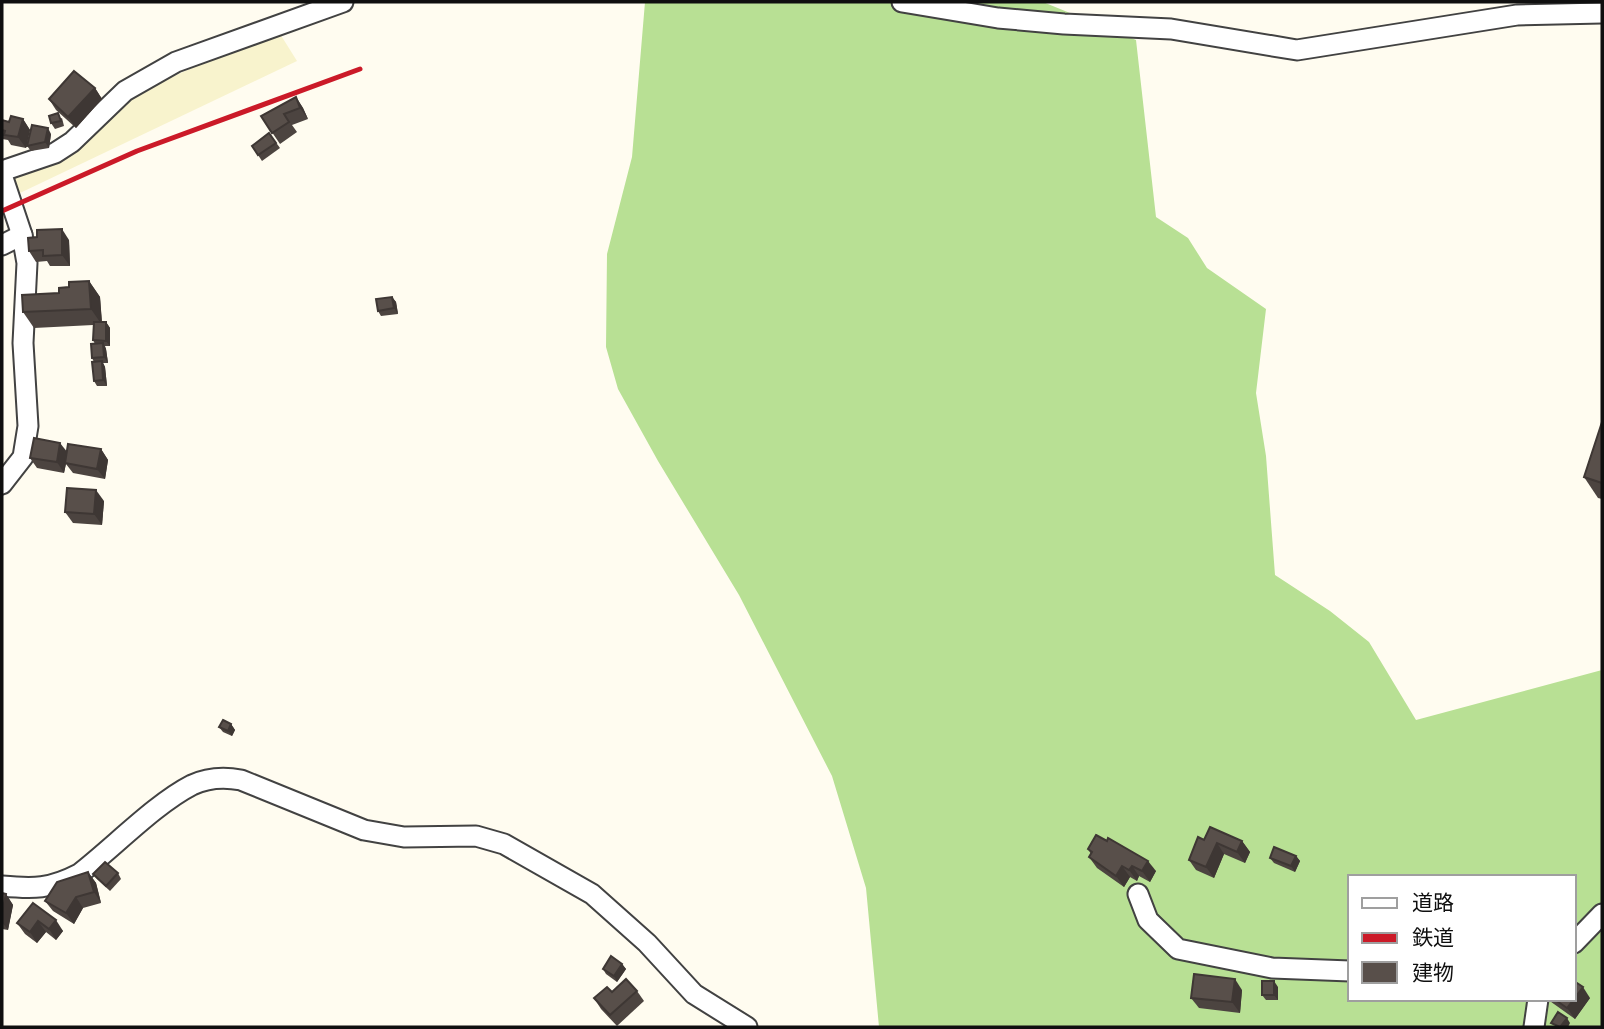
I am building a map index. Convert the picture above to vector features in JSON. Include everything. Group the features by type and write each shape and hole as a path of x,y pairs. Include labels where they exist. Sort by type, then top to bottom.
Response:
{"street":[{"path":"2,485 23,457 27,442 23,344 27,263 22,235 2,173 55,153 72,142 125,91 176,62 343,2"},
{"path":"902,2 1011,19 1171,29 1297,50 1517,15 1602,13"},
{"path":"2,245 22,235"},
{"path":"2,886 40,888 65,881 193,784 219,778 241,780 364,830 404,836 476,836 504,844 592,894 647,943 694,994 747,1027"},
{"path":"1138,894 1148,920 1178,949 1272,968 1348,971"},
{"path":"1576,941 1602,914"},
{"path":"1534,1027 1538,1001"}],"shaded area":[{"path":"277,29 297,61 20,193 13,177 124,99"}],"green space":[{"path":"645,2 1043,2 1136,40 1156,217 1188,238 1207,268 1266,309 1256,393 1266,456 1275,575 1330,611 1369,642 1416,720 1602,670 1602,1027 879,1027 866,888 832,776 739,595 618,389 606,347 607,254 632,157"}],"building":[{"path":"74,71 95,88 68,117 49,99"},
{"path":"296,97 300,108 284,114 289,122 272,133 261,116"},
{"path":"58,113 61,121 51,123 49,116"},
{"path":"11,116 23,119 18,137 4,135 5,131 2,130 2,120 9,122"},
{"path":"32,125 48,128 45,142 27,146"},
{"path":"269,133 276,143 258,155 252,146"},
{"path":"62,229 62,255 43,256 43,250 29,251 28,238 37,237 37,230"},
{"path":"89,281 91,309 23,312 22,295 59,293 59,288 69,287 69,282"},
{"path":"392,297 394,308 378,311 376,299"},
{"path":"94,322 106,322 106,341 93,340"},
{"path":"103,343 104,357 92,358 91,344"},
{"path":"102,361 103,380 94,381 92,362"},
{"path":"1602,422 1602,483 1584,477"},
{"path":"34,438 60,443 57,462 30,458"},
{"path":"68,444 101,449 97,469 65,463"},
{"path":"67,488 96,490 94,514 65,512"},
{"path":"223,720 231,724 228,731 219,727"},
{"path":"1210,827 1242,841 1237,852 1217,843 1206,867 1189,860 1198,837 1204,840"},
{"path":"1096,835 1107,841 1108,838 1148,861 1142,871 1132,866 1129,870 1122,866 1116,876 1089,857 1092,852 1088,849"},
{"path":"1274,847 1296,856 1291,866 1270,858"},
{"path":"105,862 118,873 106,886 93,874"},
{"path":"88,872 94,892 76,897 66,913 45,901 57,882"},
{"path":"2,893 6,894 2,912"},
{"path":"33,903 56,920 49,929 38,921 30,932 17,923"},
{"path":"611,956 622,964 614,976 603,969"},
{"path":"1194,974 1235,979 1232,1002 1191,998"},
{"path":"626,979 637,991 610,1015 594,998 607,987 612,992"},
{"path":"1262,981 1274,981 1274,995 1262,995"},
{"path":"1576,982 1583,987 1576,996"},
{"path":"1557,1001 1572,1001 1567,1008"},
{"path":"1558,1012 1567,1018 1560,1027 1551,1023"}],"railway":[{"path":"2,211 137,151 360,69"}]}
